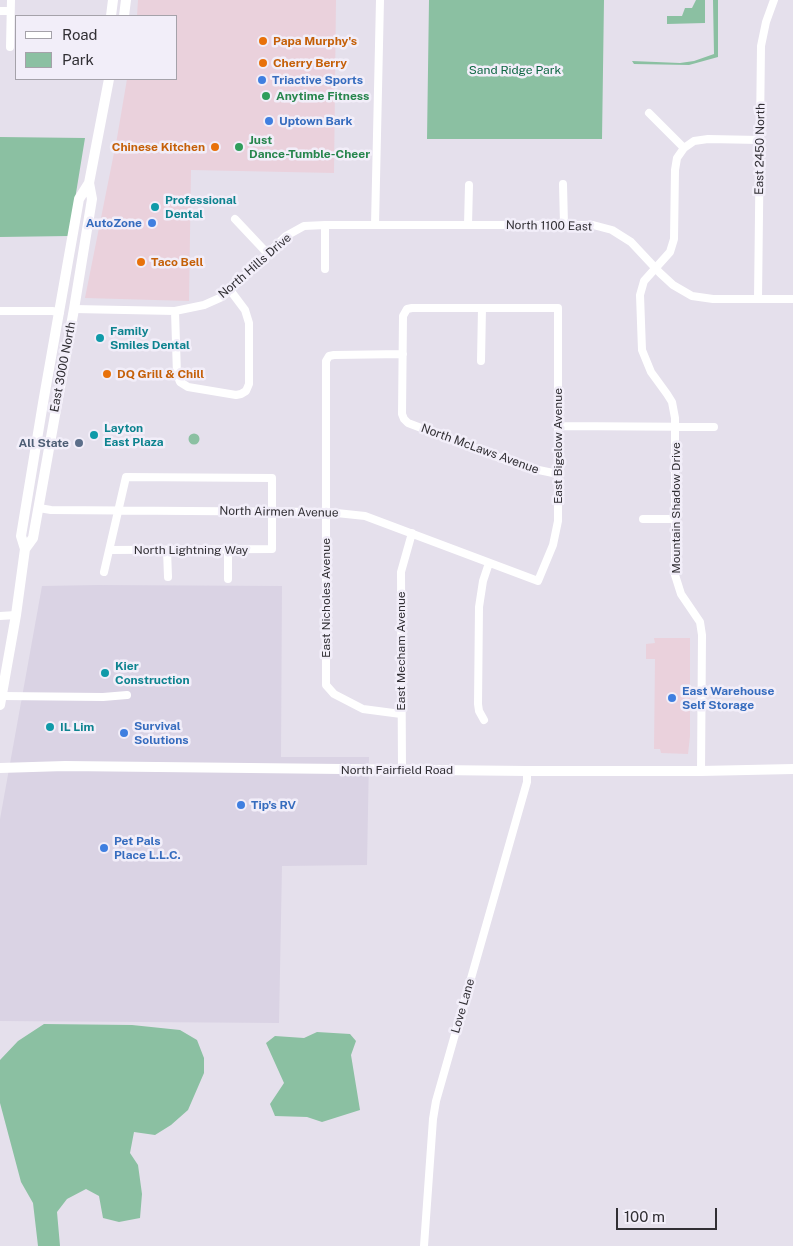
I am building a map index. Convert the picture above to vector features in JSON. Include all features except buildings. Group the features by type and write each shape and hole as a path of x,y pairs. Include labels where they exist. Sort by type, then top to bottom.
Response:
{"main road":[{"path":"111,15 113,0"},
{"path":"124,15 126,0"},
{"name":"East 3000 North","path":"1,701 25,549 21,536 79,199 86,187 109,80"},
{"name":"East 3000 North","path":"25,549 33,538 74,309 92,199 86,187"},
{"path":"50,440 48,425 64,323 64,317 60,312"},
{"name":"North Fairfield Road","path":"0,768 65,766 527,771 793,769"}],"street":[{"path":"10,0 10,47"},
{"path":"375,225 380,0"},
{"name":"East 2450 North","path":"758,299 761,46 766,22 774,0"},
{"path":"0,11 10,11"},
{"path":"649,114 684,148 694,141 708,139 760,140"},
{"name":"Mountain Shadow Drive","path":"684,148 677,158 675,170 674,239 670,252 644,281 640,295 640,336 645,361 672,402 676,426 675,575 682,594 700,622 702,635 701,771"},
{"path":"563,184 564,225"},
{"path":"468,225 469,185"},
{"path":"235,219 267,253"},
{"path":"325,225 325,269"},
{"name":"North Hills Drive","path":"74,309 175,311 204,306 230,290 286,236 304,226 375,225"},
{"name":"North 1100 East","path":"375,225 593,225 612,230 631,242 674,285 692,296 714,299 793,299"},
{"path":"175,311 177,375 180,382 188,386 236,395 246,391 249,384 249,324 245,310 230,290"},
{"path":"403,354 404,312 407,309 482,308 481,361"},
{"name":"East Bigelow Avenue","path":"482,308 558,308 558,521 556,537 538,580"},
{"path":"0,311 60,312"},
{"name":"East Nicholes Avenue","path":"401,714 363,709 329,690 326,685 326,361 329,356 334,354 403,354"},
{"name":"North McLaws Avenue","path":"403,354 402,414 408,423 524,467 558,474"},
{"path":"559,426 714,427"},
{"path":"104,572 126,476 272,478 272,510"},
{"name":"North Airmen Avenue","path":"38,508 51,510 118,511 272,510 327,512 365,516 538,580"},
{"name":"North Lightning Way","path":"110,550 272,549 272,510"},
{"path":"643,519 676,519"},
{"name":"East Mecham Avenue","path":"402,770 401,572 412,533"},
{"path":"167,550 168,577"},
{"path":"228,550 228,579"},
{"path":"484,720 478,704 479,607 483,581 489,562"},
{"path":"0,616 16,615"},
{"path":"1,701 127,695"},
{"name":"Love Lane","path":"424,1246 433,1119 436,1101 527,782 527,771"}],"shaded area":[{"path":"138,0 336,0 334,173 191,170 189,301 85,298 127,80 178,80 178,15 137,15"},
{"path":"42,586 282,586 281,757 369,757 367,865 282,866 279,1023 0,1021 0,819"},
{"name":"East Warehouse Self Storage","path":"654,638 690,638 690,736 688,754 661,753 660,749 654,749 655,659 646,659 646,644 655,643"}],"green space":[{"name":"Sand Ridge Park","path":"429,0 604,0 602,139 427,139"},
{"path":"696,0 705,0 705,23 667,24 667,16 682,16 685,8 692,8"},
{"path":"713,0 718,0 718,57 689,65 634,64 632,61 680,63 694,61 714,54"},
{"path":"0,137 85,138 69,236 0,237"},
{"path":"194,433 200,439 194,445 188,439"},
{"path":"44,1024 132,1025 180,1030 197,1040 204,1058 204,1073 188,1110 171,1125 155,1135 134,1132 130,1153 138,1165 142,1194 140,1218 119,1222 103,1218 99,1196 86,1189 67,1199 57,1212 60,1246 38,1246 33,1203 21,1182 0,1103 0,1060 18,1041"},
{"path":"317,1032 350,1034 356,1041 351,1055 360,1110 322,1122 307,1117 275,1116 270,1104 284,1083 266,1043 275,1036 304,1038"}],"place":[{"name":"Papa Murphy's","path":"263,41"},
{"name":"Cherry Berry","path":"263,63"},
{"name":"Triactive Sports","path":"262,80"},
{"name":"Anytime Fitness","path":"266,96"},
{"name":"Uptown Bark","path":"269,121"},
{"name":"Chinese Kitchen","path":"215,147"},
{"name":"Just Dance-Tumble-Cheer","path":"239,147"},
{"name":"Professional Dental","path":"155,207"},
{"name":"AutoZone","path":"152,223"},
{"name":"Taco Bell","path":"141,262"},
{"name":"Family Smiles Dental","path":"100,338"},
{"name":"DQ Grill & Chill","path":"107,374"},
{"name":"Layton East Plaza","path":"94,435"},
{"name":"All State","path":"79,443"},
{"name":"Kier Construction","path":"105,673"},
{"name":"East Warehouse Self Storage","path":"672,698"},
{"name":"IL Lim","path":"50,727"},
{"name":"Survival Solutions","path":"124,733"},
{"name":"Tip's RV","path":"241,805"},
{"name":"Pet Pals Place L.L.C.","path":"104,848"}]}
